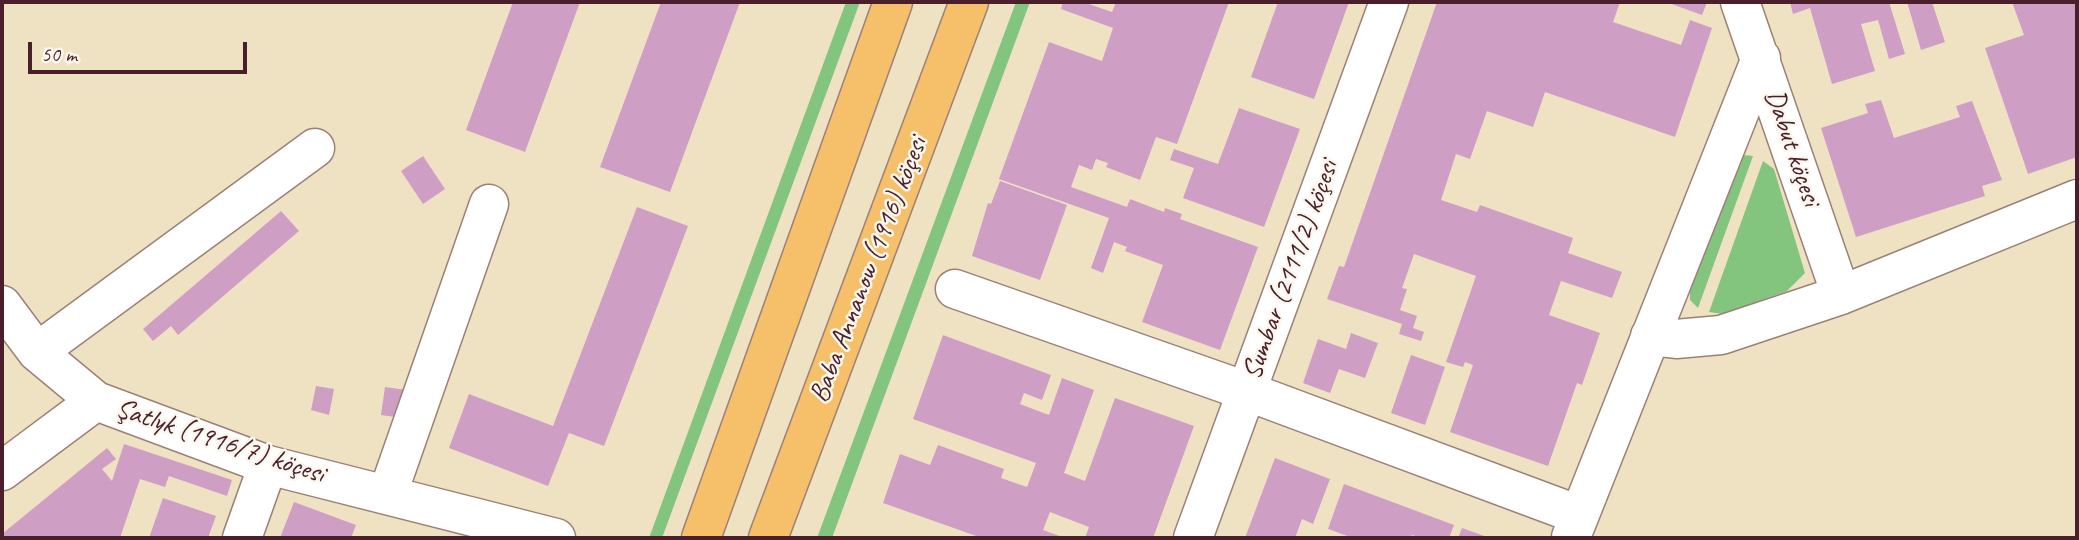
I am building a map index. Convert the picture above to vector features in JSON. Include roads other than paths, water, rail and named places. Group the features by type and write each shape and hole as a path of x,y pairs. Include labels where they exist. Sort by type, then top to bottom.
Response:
{"main road":[{"path":"701,538 893,2"},
{"name":"Baba Annanow (1916) köçesi","path":"768,538 969,2"}],"street":[{"name":"Sumbar (2111/2) köçesi","path":"1193,538 1389,2"},
{"name":"Dabut köçesi","path":"1740,2 1841,295"},
{"path":"955,289 1246,391 1575,526 1761,58"},
{"path":"37,352 315,148"},
{"path":"1650,336 1676,340 1721,335 1841,295 2077,199"},
{"path":"388,493 489,204"},
{"name":"Şatlyk (1916/7) köçesi","path":"2,305 37,352 96,401 268,465 388,493 556,538"},
{"path":"2,471 96,401"},
{"path":"242,538 268,465"}]}
